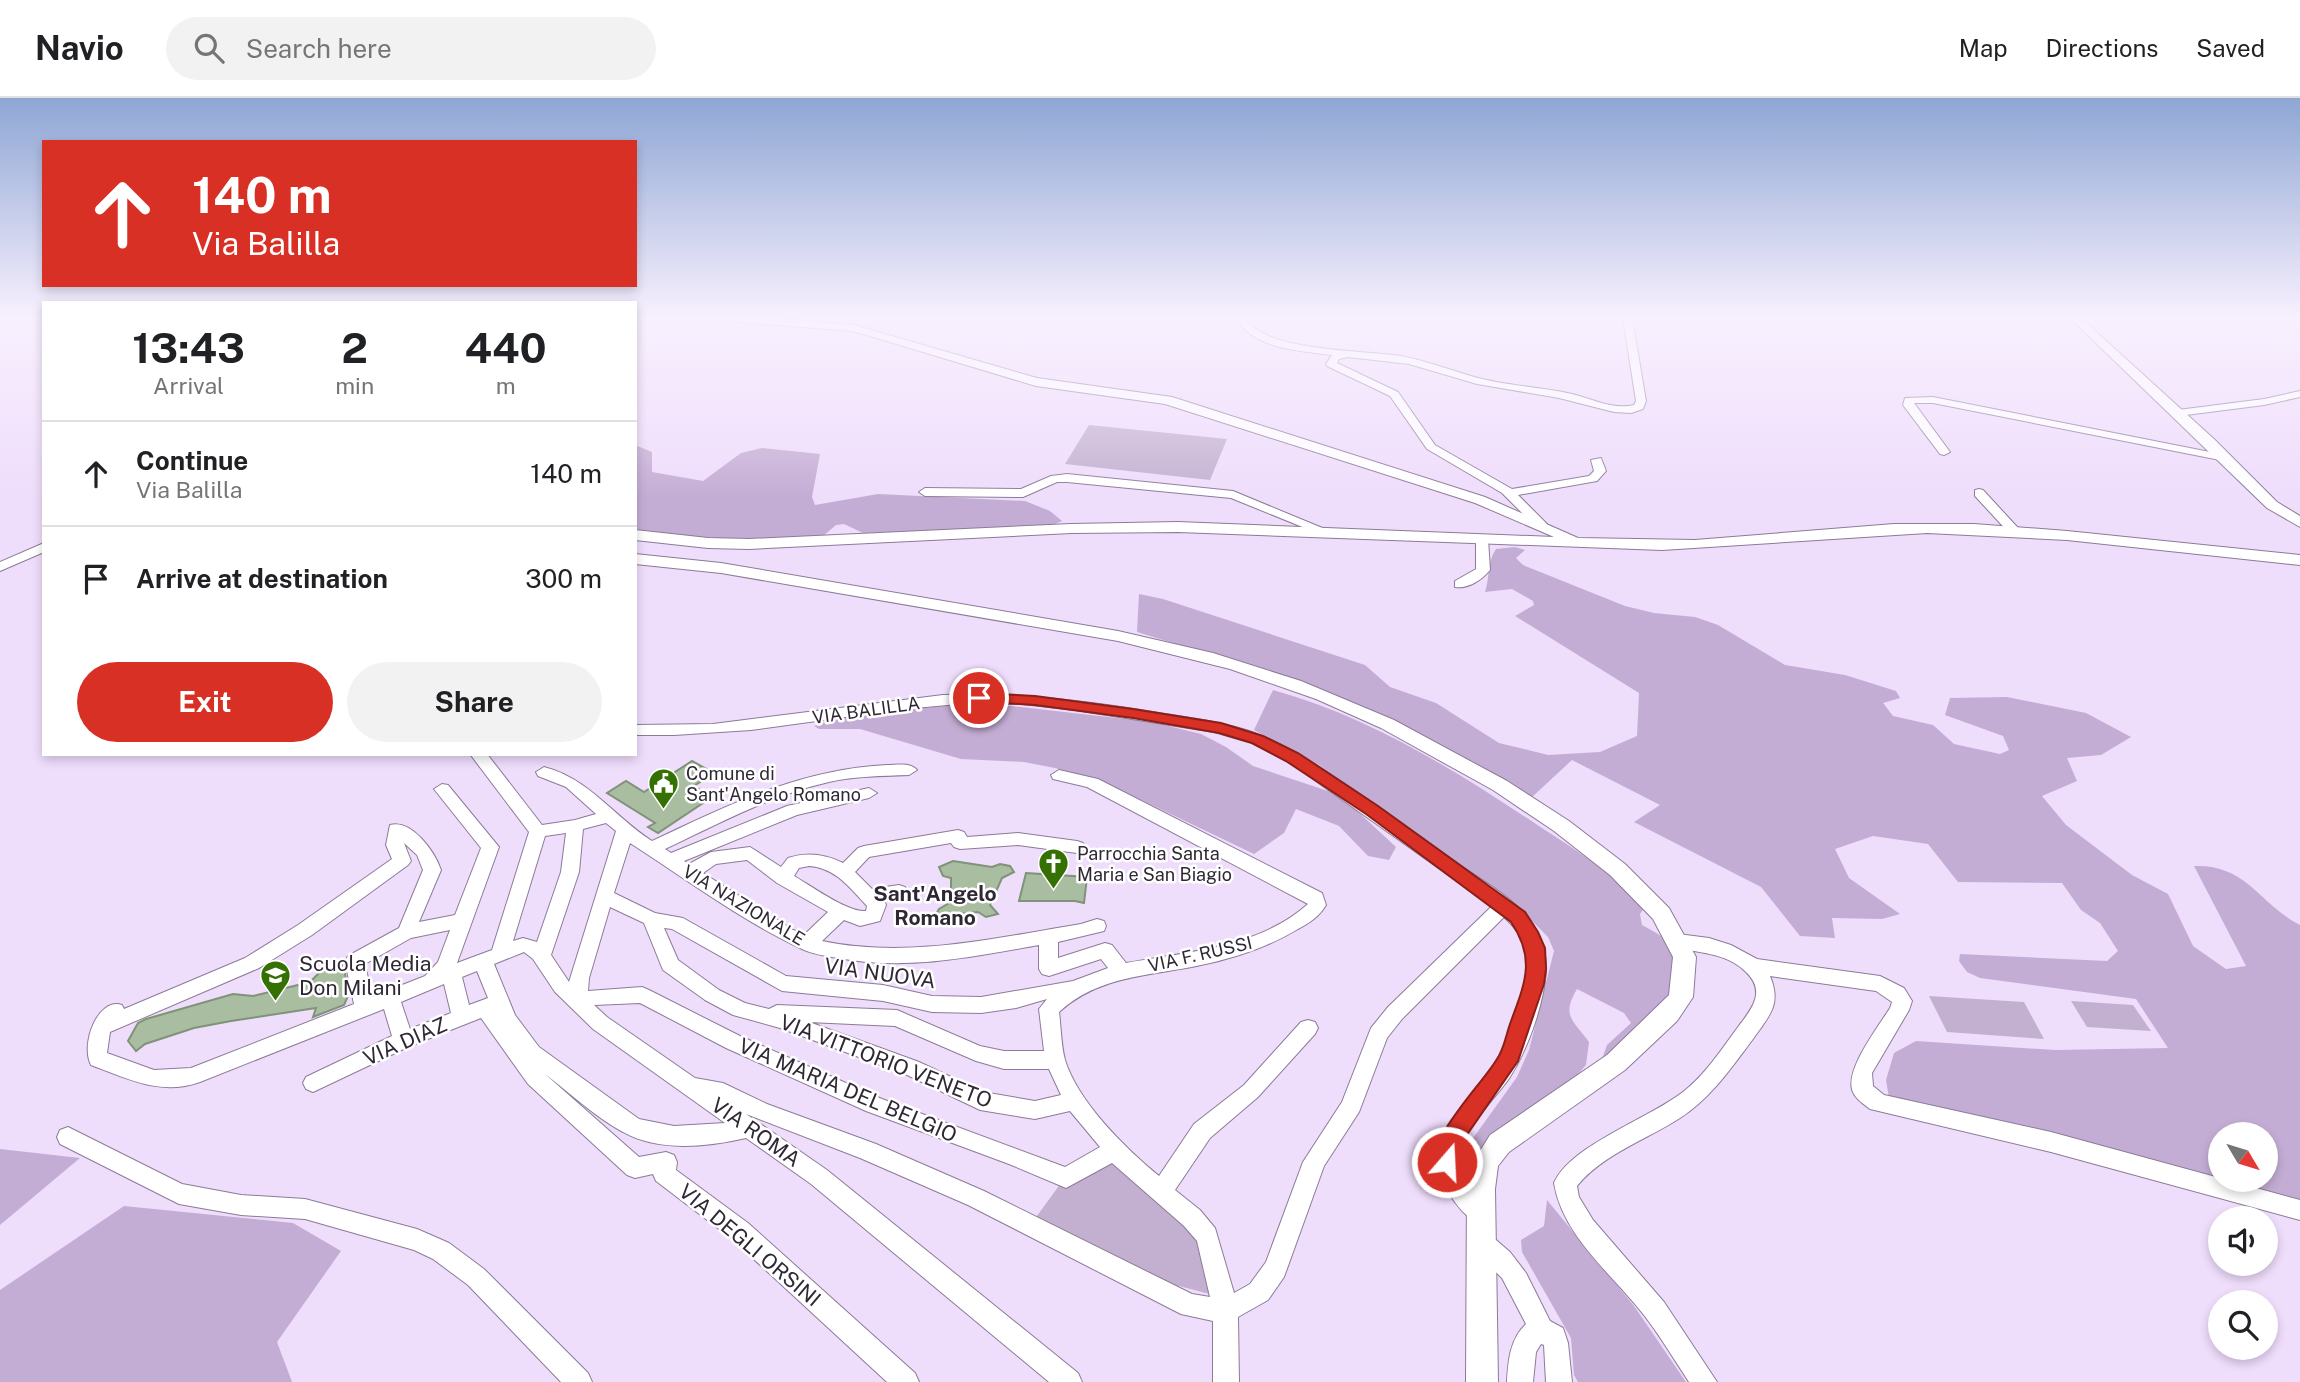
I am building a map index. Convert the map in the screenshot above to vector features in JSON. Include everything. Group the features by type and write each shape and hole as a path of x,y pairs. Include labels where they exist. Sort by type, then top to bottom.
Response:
{"street":[{"path":"1022,378 1161,399 1471,497 1582,542"},
{"path":"1355,378 1394,394 1429,445 1510,493 1549,530 1550,539 1535,542"},
{"path":"1467,378 1630,410 1639,407 1641,401 1637,378"},
{"path":"2140,378 2272,505 2300,522"},
{"path":"2178,413 2264,402 2300,394"},
{"path":"1944,452 1908,405 1909,400 1933,400 2225,458"},
{"path":"1510,493 1593,478 1600,471 1598,460"},
{"path":"925,492 1023,494 1055,478 1068,478 1233,495 1326,532"},
{"path":"1979,494 2015,532"},
{"path":"1510,540 1526,532 1527,519"},
{"path":"637,535 708,543 749,544 1136,527 1326,532 1535,542 1693,545 1908,528 2015,532 2296,561"},
{"path":"1510,540 1549,530"},
{"path":"1460,584 1483,570 1482,539"},
{"path":"0,567 42,548"},
{"path":"637,559 721,568 1130,638 1306,690 1404,732 1554,822 1631,880 1658,909 1678,941 1685,962 1686,979 1676,1004 1637,1045 1605,1073 1499,1144 1483,1168 1482,1382"},
{"name":"VIA BALILLA","path":"637,730 732,727 939,701 988,698 1048,702 1221,728 1265,743 1298,761 1372,810 1504,906 1518,917 1531,937 1536,955 1536,976 1508,1061 1459,1128 1446,1156 1455,1187 1481,1214"},
{"path":"480,756 538,831"},
{"path":"652,848 747,804 813,780 856,772 909,770"},
{"name":"VIA NAZIONALE","path":"544,772 572,783 617,824 786,935 837,953 906,956 970,949 1097,926"},
{"name":"VIA F. RUSSI","path":"1059,775 1092,783 1317,898 1313,912 1270,936 1202,957 1096,978 1077,988"},
{"path":"431,981 446,966 490,847 442,789"},
{"path":"670,860 793,810 869,793"},
{"path":"538,831 617,824 605,896 579,978 578,1002"},
{"path":"115,1012 101,1028 95,1052 98,1059 156,1081 172,1081 193,1076 523,945 532,946 542,954 570,872 575,826"},
{"path":"101,1028 252,963 305,930 402,861 395,845 396,829 430,859 432,870 406,932"},
{"path":"538,831 491,957 493,1005 532,1053 631,1126 649,1135 731,1132 751,1127"},
{"path":"845,871 864,852 958,836 960,843 1018,839 1077,847"},
{"path":"690,873 711,858 750,853 783,878 860,919 873,916 877,905 845,871 814,858 794,862 783,878"},
{"path":"867,896 899,892"},
{"name":"VIA NUOVA","path":"605,896 651,919 676,923 782,983 883,993 932,1004 981,1006 1052,990 1077,988"},
{"path":"689,1086 716,1089 760,1110 976,1198 1190,1306 1226,1311 1259,1292 1276,1269 1314,1162 1351,1106 1378,1034 1395,1013 1504,906"},
{"path":"807,944 841,911"},
{"path":"651,919 670,965 712,995 740,1009 794,1015 897,1018 976,1053 1004,1060 1055,1060"},
{"path":"364,1007 355,961 406,932 462,921"},
{"path":"1048,936 1049,969 1105,950 1122,972"},
{"path":"1678,941 1713,946 1753,966 1874,983 1897,993 1902,1001 1899,1010 1861,1076 1862,1090 1878,1103 2051,1142 2300,1210"},
{"name":"VIA ROMA","path":"542,954 557,981 600,1023 819,1177 1069,1382"},
{"path":"1704,1382 1663,1320 1585,1228 1568,1200 1565,1183 1581,1164 1674,1111 1705,1085 1764,1008 1767,995 1765,984 1753,966"},
{"path":"451,973 462,1016"},
{"path":"1077,988 1049,1009 1055,1060 1075,1101 1125,1162 1198,1224 1207,1236 1226,1311 1226,1382"},
{"name":"VIA MARIA DEL BELGIO","path":"578,1002 594,997 642,995 733,1042 874,1105 1066,1178 1116,1149"},
{"path":"390,997 403,1040"},
{"name":"VIA DIAZ","path":"313,1083 403,1040 493,1005"},
{"name":"VIA DEGLI ORSINI","path":"493,1005 535,1078 581,1120 635,1168 666,1162 664,1174 740,1231 906,1382"},
{"name":"VIA VITTORIO VENETO","path":"740,1009 783,1021 912,1068 980,1101 1035,1110 1075,1101"},
{"path":"1161,1192 1176,1174 1202,1131 1258,1085 1308,1028"},
{"path":"68,1137 179,1194 241,1205 305,1209 417,1240 442,1251 476,1277 579,1382"},
{"path":"1481,1242 1511,1270 1541,1330 1554,1337 1559,1382"},
{"path":"1520,1382 1526,1344 1534,1332 1541,1330"}],"shaded area":[{"path":"1089,425 1227,439 1210,480 1065,464"},
{"path":"637,446 652,452 652,472 703,481 741,453 762,448 820,454 812,497 815,505 878,494 1025,501 1050,511 1062,521 1048,527 863,533 844,524 836,525 823,536 721,542 637,529"},
{"path":"1515,547 1525,550 1516,558 1523,565 1625,606 1654,613 1695,617 1718,625 1785,665 1845,675 1896,691 1900,698 1883,703 1893,716 1933,725 1954,744 2000,754 2009,750 2003,736 1945,715 1950,698 2007,697 2086,713 2131,737 2101,755 2067,758 2077,781 2042,796 2066,825 2132,875 2168,894 2193,946 2226,969 2246,966 2194,866 2212,867 2240,878 2300,925 2300,1203 2257,1192 2278,1192 2278,1122 2208,1122 2208,1179 1889,1098 1886,1080 1894,1053 1916,1041 2055,1050 2168,1048 2136,999 1980,978 1967,972 1959,961 1960,954 2107,961 2118,951 2100,923 2081,910 2062,883 1958,882 1928,844 1873,836 1835,849 1849,878 1900,914 1882,919 1832,918 1835,938 1800,936 1761,887 1634,822 1660,805 1572,760 1531,798 1360,706 1278,675 1137,632 1139,594 1163,599 1365,665 1390,687 1436,703 1499,743 1548,755 1600,752 1637,736 1639,693 1515,616 1534,605 1533,601 1512,589 1485,592 1491,559 1496,549"},
{"path":"1273,690 1309,701 1378,730 1508,805 1621,884 1644,908 1640,914 1642,925 1673,946 1678,961 1674,998 1602,1059 1607,1045 1631,1023 1624,1013 1577,989 1572,998 1570,1012 1574,1023 1589,1042 1586,1065 1566,1088 1477,1159 1471,1158 1466,1148 1517,1077 1529,1050 1554,951 1548,937 1527,916 1319,765 1254,730"},
{"path":"943,706 1012,706 1152,722 1201,734 1253,766 1340,795 1396,847 1389,860 1368,856 1339,826 1296,809 1284,833 1254,854 1133,796 1055,768 1024,762 961,759 860,729 819,729 814,726 839,717"},
{"path":"1929,996 2024,1002 2044,1039 1947,1032"},
{"path":"2071,1001 2133,1005 2151,1031 2087,1027"},
{"path":"0,1149 80,1158 0,1225"},
{"path":"1114,1155 1193,1225 1217,1296 1179,1286 1166,1289 1034,1220 1061,1183"},
{"path":"1547,1200 1634,1306 1686,1382 1578,1382 1574,1375 1571,1338 1522,1252 1521,1240 1544,1226"},
{"path":"124,1206 293,1223 341,1251 277,1342 292,1382 0,1382 0,1290"}],"building":[{"name":"Comune di Sant'Angelo Romano","path":"692,761 714,773 694,786 712,797 658,833 648,827 655,823 607,793 626,781 644,792"},
{"path":"953,861 992,867 1000,864 1010,866 1014,872 1002,878 990,905 998,914 986,917 978,912 958,914 947,920 936,914 951,902 951,878 943,876 939,867"},
{"name":"Parrocchia Santa Maria e San Biagio","path":"1026,873 1087,877 1084,903 1019,901"},
{"name":"Scuola Media Don Milani","path":"343,964 349,994 344,1005 313,1017 316,1008 194,1028 145,1044 136,1051 128,1041 138,1023 146,1019 233,994 253,996 310,982 321,971"}],"place":[{"name":"Comune di Sant'Angelo Romano","path":"663,810"},
{"name":"Parrocchia Santa Maria e San Biagio","path":"1054,890"},
{"name":"Scuola Media Don Milani","path":"276,1002"}],"district":[{"name":"Sant'Angelo Romano","path":"935,905"}],"route":[{"path":"979,698 1010,698 1133,713 1221,728 1271,745 1372,810 1518,917 1535,948 1537,969 1534,984 1513,1051 1500,1075 1453,1137 1446,1156 1447,1162"}]}
